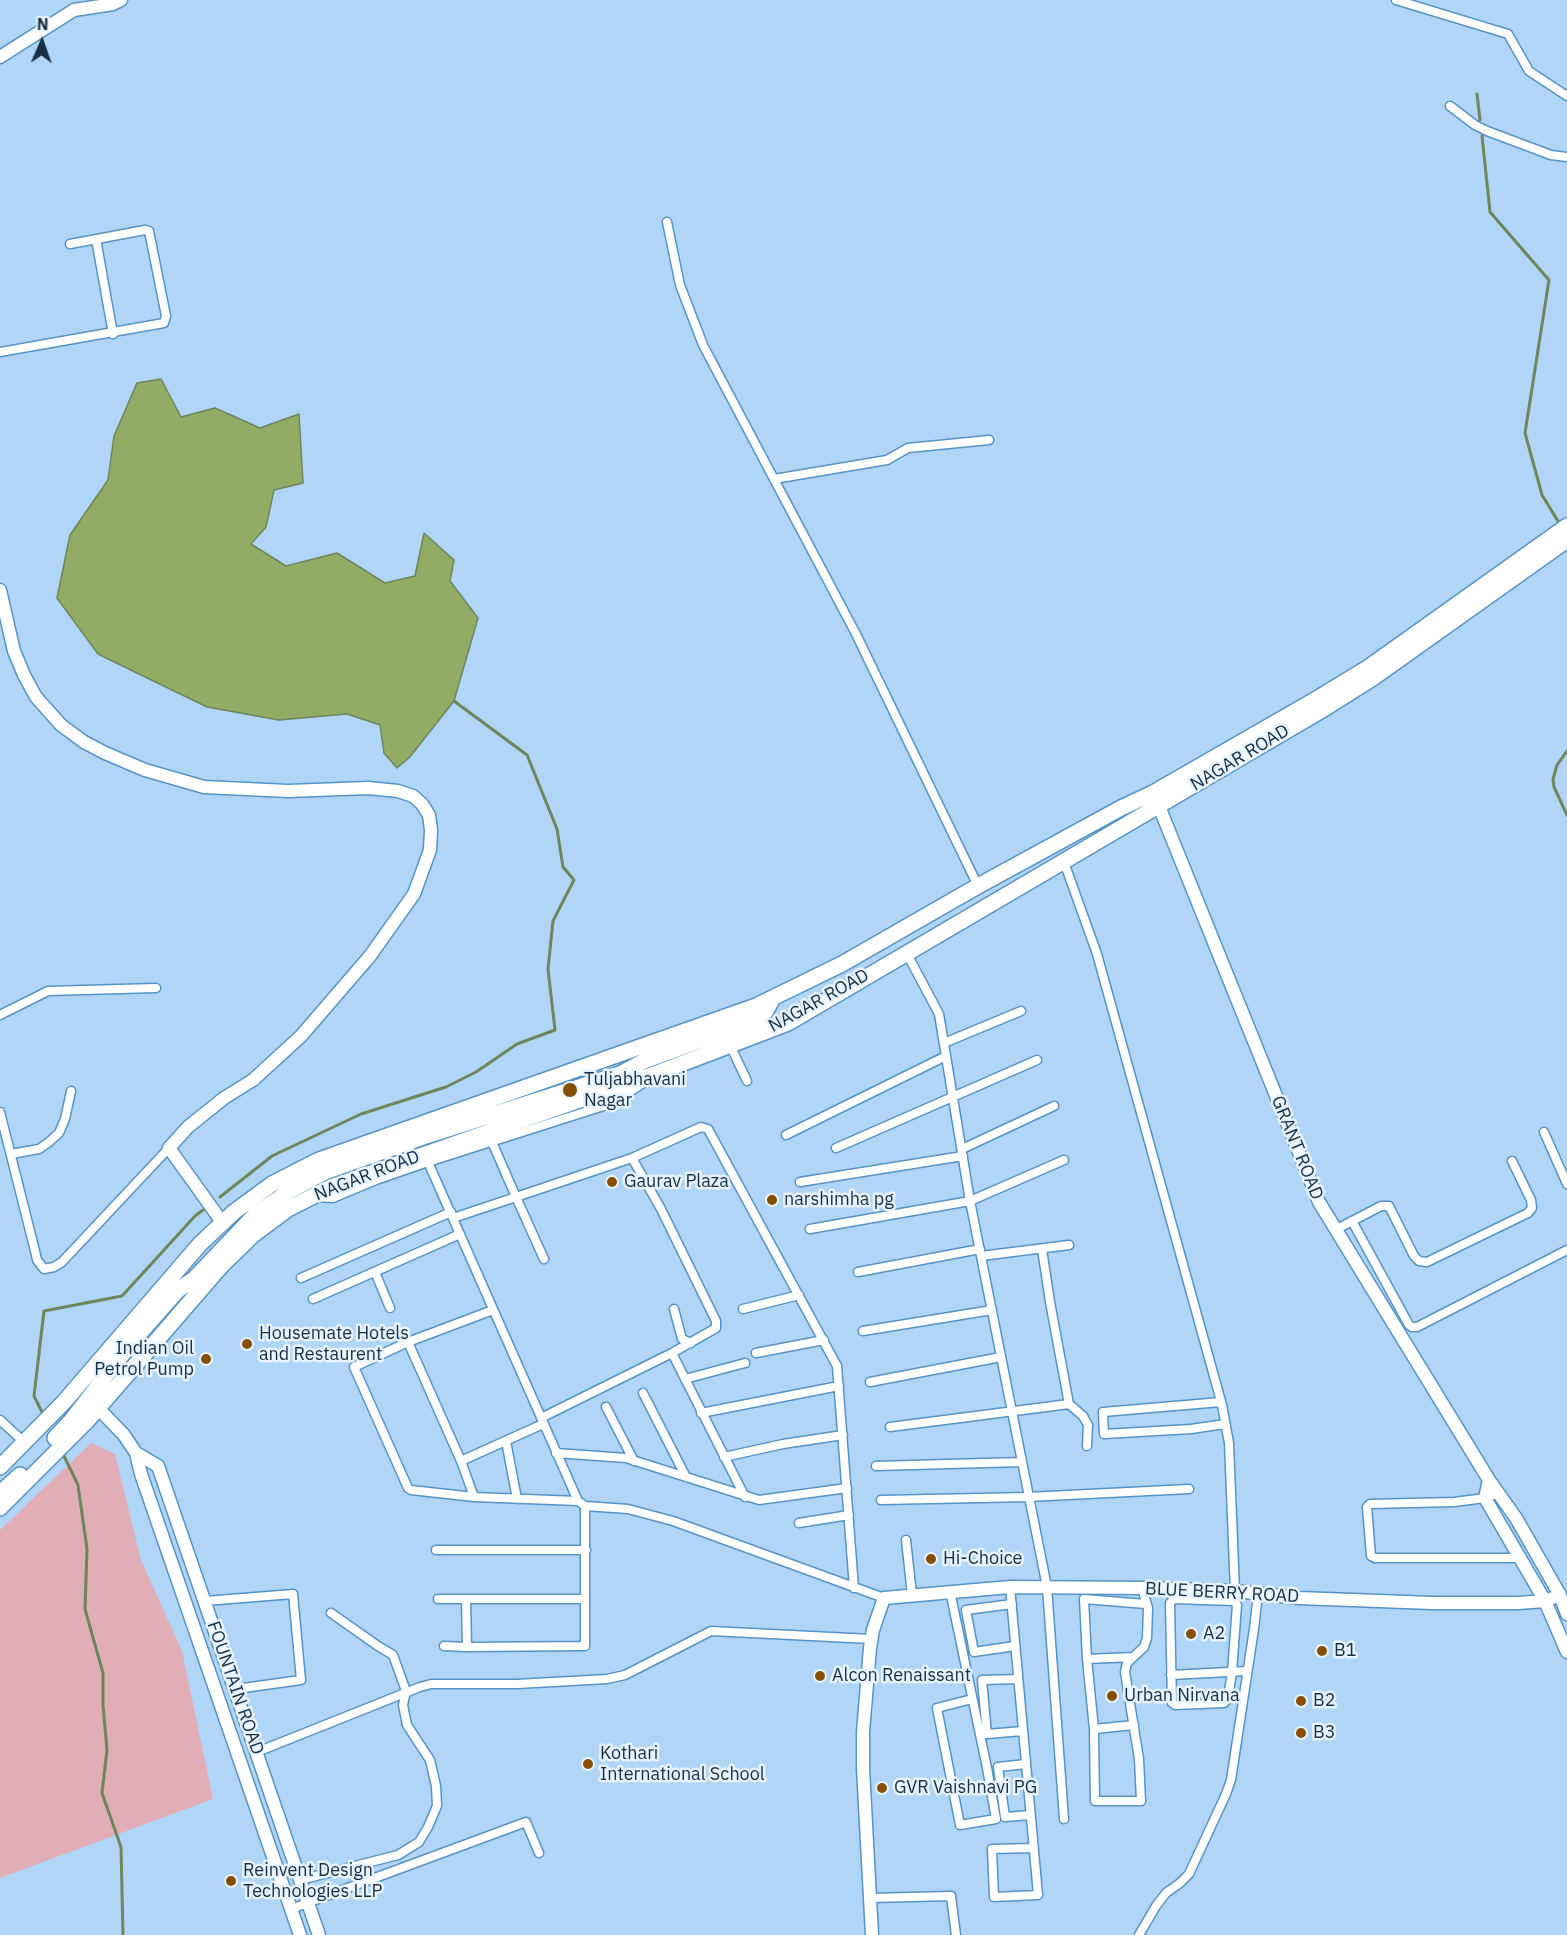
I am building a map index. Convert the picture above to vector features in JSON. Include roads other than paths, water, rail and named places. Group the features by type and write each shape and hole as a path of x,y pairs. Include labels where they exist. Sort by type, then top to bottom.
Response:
{"highway":[{"name":"NAGAR ROAD","path":"92,1404 222,1265 253,1235 288,1209 331,1187 660,1072 788,1023 906,952 1064,862 1156,799 1366,669 1565,531"},
{"name":"NAGAR ROAD","path":"0,1467 94,1368 200,1244 222,1222 272,1184 319,1160 745,1010 778,996 842,964 1121,808 1156,799"},
{"path":"0,1508 92,1404 132,1341 178,1290 194,1279 255,1215 288,1192 325,1172 429,1135 620,1074 644,1061 762,1018 778,996 797,1017"},
{"path":"92,1404 94,1368"},
{"path":"0,1493 58,1443"}],"street":[{"path":"0,57 74,10 113,4 121,0"},
{"path":"1396,0 1508,34 1534,76 1567,96"},
{"path":"1450,106 1487,131 1551,155 1567,157"},
{"path":"667,222 680,285 704,345 856,634 978,886"},
{"path":"0,352 164,323 166,316 149,231 70,244"},
{"path":"96,239 113,333"},
{"path":"774,479 887,460 908,448 988,440"},
{"path":"0,591 4,630 36,697 61,725 84,742 105,753 166,777 204,787 310,791 368,788 398,791 413,796 422,804 429,815 431,830 430,850 414,894 370,956 294,1043 254,1080 224,1098 188,1127 62,1262 54,1267 44,1269 38,1260 0,1112"},
{"name":"GRANT ROAD","path":"1156,799 1319,1202 1489,1480 1516,1518 1560,1595 1567,1614"},
{"path":"1064,862 1097,954 1221,1402 1229,1443 1235,1591"},
{"path":"906,952 939,1014 970,1201 1047,1587 1064,1819"},
{"path":"0,1015 48,991 156,988"},
{"path":"944,1043 1021,1011"},
{"path":"730,1045 747,1081"},
{"path":"786,1135 946,1056"},
{"path":"836,1148 1037,1060"},
{"path":"311,1197 333,1198 428,1162 613,1103 660,1072"},
{"path":"11,1154 39,1149 49,1142 65,1119 71,1091"},
{"path":"800,1182 962,1152 1054,1106"},
{"path":"301,1278 452,1215 516,1197 632,1158 701,1127 708,1129 837,1366 854,1588"},
{"path":"1544,1132 1567,1184"},
{"path":"492,1142 544,1259"},
{"path":"169,1148 222,1222"},
{"path":"461,1461 506,1441 715,1330 716,1321 661,1209 632,1158"},
{"path":"810,1229 970,1201 1064,1160"},
{"path":"1335,1230 1381,1206 1389,1206 1414,1256 1419,1261 1427,1262 1528,1213 1532,1208 1531,1200 1512,1161"},
{"path":"428,1162 556,1453 581,1503 586,1550 585,1646 444,1646"},
{"path":"1352,1221 1412,1327 1417,1327 1567,1250"},
{"path":"313,1299 460,1234"},
{"path":"858,1272 981,1253 1069,1245"},
{"path":"1042,1249 1069,1404 1083,1416 1088,1425 1087,1446"},
{"path":"375,1272 390,1308"},
{"path":"744,1309 799,1295"},
{"path":"674,1309 682,1339 691,1343"},
{"path":"493,1310 408,1342 354,1367 408,1488 416,1492 581,1503 628,1509 673,1521 884,1598 871,1639 863,1750 872,1935"},
{"path":"863,1331 992,1310"},
{"path":"756,1353 824,1340"},
{"path":"408,1342 461,1461 474,1497"},
{"path":"672,1353 744,1497"},
{"path":"870,1382 1001,1357"},
{"path":"685,1379 745,1364"},
{"path":"701,1413 839,1386"},
{"path":"643,1393 686,1476"},
{"path":"1221,1402 1103,1412 1104,1434 1191,1429 1225,1424"},
{"name":"FOUNTAIN ROAD","path":"92,1404 124,1435 136,1453 141,1474 300,1935"},
{"path":"890,1427 1069,1404"},
{"path":"606,1407 634,1461"},
{"path":"0,1420 24,1442"},
{"path":"724,1457 783,1444 843,1435"},
{"path":"506,1441 517,1499"},
{"name":"FOUNTAIN ROAD","path":"136,1453 158,1466 319,1935"},
{"path":"556,1453 626,1458 744,1497 766,1501 847,1488"},
{"path":"876,1466 1022,1462"},
{"path":"1489,1480 1485,1498 1545,1600 1567,1652"},
{"path":"881,1500 1028,1497 1189,1489"},
{"path":"1498,1493 1485,1498 1454,1502 1370,1504 1368,1507 1371,1556 1375,1558 1522,1558"},
{"path":"799,1523 849,1515"},
{"path":"906,1540 912,1595"},
{"path":"436,1550 586,1550"},
{"path":"1010,1587 1038,1894 994,1897 992,1850 1033,1848"},
{"name":"BLUE BERRY ROAD","path":"884,1598 1010,1587 1235,1591 1299,1598 1432,1603 1519,1603 1545,1600 1560,1595"},
{"path":"1145,1588 1148,1608 1146,1643 1127,1663 1125,1672 1139,1759 1141,1801 1095,1801 1094,1729 1084,1599 1146,1604"},
{"path":"950,1591 987,1768 996,1819 960,1825 937,1708 972,1699"},
{"path":"1139,1935 1166,1893 1189,1874 1231,1780 1258,1593"},
{"path":"205,1601 293,1594 302,1680 238,1695 221,1706"},
{"path":"438,1599 585,1599"},
{"path":"1174,1599 1236,1602 1238,1608 1232,1672 1228,1698 1221,1704 1173,1704 1171,1701 1170,1603 1174,1599"},
{"path":"466,1600 467,1647"},
{"path":"1012,1604 966,1610 974,1652 1016,1646"},
{"path":"300,1880 398,1856 419,1842 437,1806 436,1786 430,1760 406,1725 403,1705 406,1691 393,1655 331,1613"},
{"path":"257,1752 406,1691 431,1684 517,1684 607,1679 625,1675 711,1631 871,1639"},
{"path":"1087,1659 1134,1657"},
{"path":"1171,1675 1247,1671"},
{"path":"1018,1679 982,1680 987,1734 1023,1731"},
{"path":"1094,1729 1134,1725"},
{"path":"1026,1764 998,1767 1005,1817 1030,1815"},
{"path":"291,1908 526,1822 538,1853"},
{"path":"870,1898 951,1896 956,1935"}],"waterway":[{"path":"1477,94 1480,120"},
{"path":"1482,136 1490,212 1549,280 1525,433 1542,495 1561,526"},
{"path":"220,1197 272,1156 361,1114 446,1087 476,1072 517,1044 555,1030 548,969 553,921 574,880 563,867 557,829 527,755 454,701"},
{"path":"1567,751 1557,765 1553,779 1554,787 1567,815"},
{"path":"44,1416 34,1396 44,1311 122,1296 195,1216 207,1207"},
{"path":"63,1454 78,1485 87,1549 85,1609 103,1673 107,1750 102,1793 121,1847 123,1935"}],"place":[{"name":"Tuljabhavani Nagar","path":"570,1090"},
{"name":"Gaurav Plaza","path":"612,1182"},
{"name":"narshimha pg","path":"772,1200"},
{"name":"Housemate Hotels and Restaurent","path":"247,1344"},
{"name":"Indian Oil Petrol Pump","path":"206,1359"},
{"name":"Hi-Choice","path":"931,1559"},
{"name":"A2","path":"1191,1634"},
{"name":"B1","path":"1322,1651"},
{"name":"Alcon Renaissant","path":"820,1676"},
{"name":"Urban Nirvana","path":"1112,1696"},
{"name":"B2","path":"1301,1701"},
{"name":"B3","path":"1301,1733"},
{"name":"Kothari International School","path":"588,1764"},
{"name":"GVR Vaishnavi PG","path":"882,1788"},
{"name":"Reinvent Design Technologies LLP","path":"231,1881"}]}
